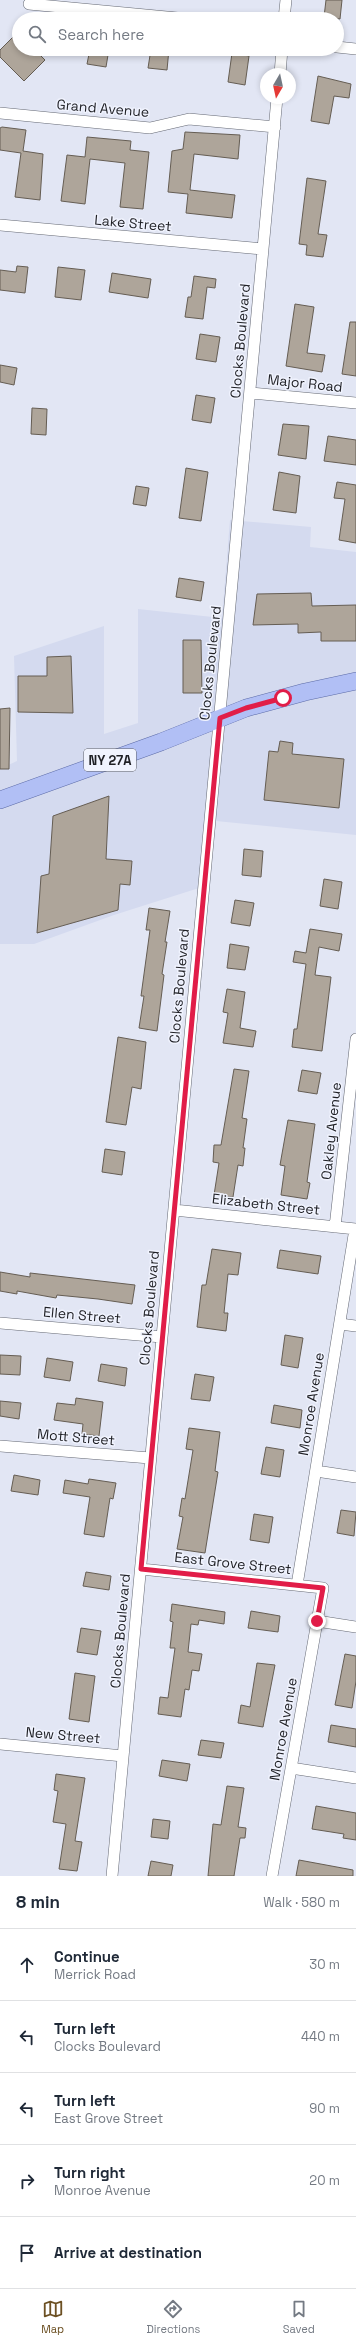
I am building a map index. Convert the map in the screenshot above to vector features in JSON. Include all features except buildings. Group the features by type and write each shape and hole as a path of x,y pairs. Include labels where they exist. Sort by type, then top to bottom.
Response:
{"main road":[{"name":"NY 27A","path":"0,800 154,745 246,708 305,692 356,681"}],"street":[{"path":"285,12 286,0"},
{"path":"29,4 114,12"},
{"path":"344,48 356,49"},
{"path":"280,68 281,56"},
{"name":"Clocks Boulevard","path":"112,1876 251,393 277,104"},
{"name":"Grand Avenue","path":"0,113 150,128 189,120 275,127"},
{"name":"Lake Street","path":"0,225 263,250"},
{"name":"Major Road","path":"251,393 356,403"},
{"name":"Oakley Avenue","path":"335,1227 356,1039"},
{"name":"Elizabeth Street","path":"174,1210 356,1229"},
{"name":"Monroe Avenue","path":"297,1585 356,1229"},
{"name":"Ellen Street","path":"0,1323 162,1337"},
{"path":"340,1324 356,1326"},
{"name":"Mott Street","path":"0,1446 150,1458"},
{"path":"316,1471 356,1477"},
{"name":"East Grove Street","path":"141,1569 323,1588"},
{"name":"Monroe Avenue","path":"272,1876 323,1588"},
{"path":"317,1621 356,1627"},
{"name":"New Street","path":"0,1744 123,1756"},
{"path":"291,1768 356,1778"}],"shaded area":[{"path":"230,520 311,527 310,547 356,552 356,835 206,820 199,888 114,915 34,944 0,944 0,769 17,761 14,656 104,626 104,734 138,723 138,609 222,618"}],"route":[{"path":"283,698 246,708 220,718 141,1569 323,1588 317,1621"}]}
